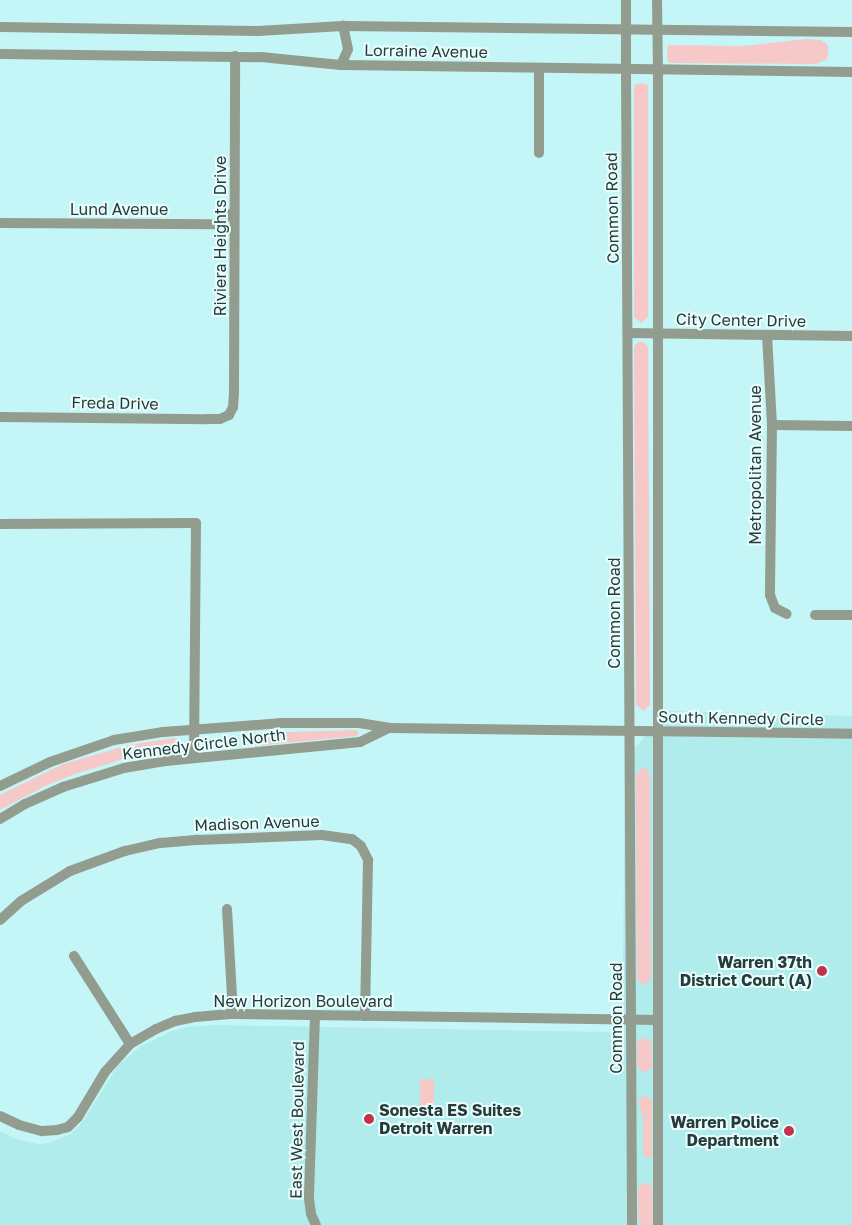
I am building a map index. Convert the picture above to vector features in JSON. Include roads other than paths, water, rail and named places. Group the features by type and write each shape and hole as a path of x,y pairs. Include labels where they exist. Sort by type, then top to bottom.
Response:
{"street":[{"name":"Common Road","path":"626,0 632,1225"},
{"path":"657,0 658,1225"},
{"name":"Lorraine Avenue","path":"0,27 258,31 343,26 852,32"},
{"path":"341,65 348,49 343,26"},
{"name":"Lorraine Avenue","path":"0,54 274,57 315,64 341,65 852,72"},
{"name":"Riviera Heights Drive","path":"229,415 233,407 234,391 235,56"},
{"path":"539,154 540,68"},
{"name":"Lund Avenue","path":"0,223 216,224 234,212"},
{"name":"City Center Drive","path":"629,333 852,336"},
{"name":"Metropolitan Avenue","path":"767,335 772,425 770,595 775,608 787,614"},
{"name":"Freda Drive","path":"0,417 208,420 220,419 229,415"},
{"path":"772,425 852,426"},
{"path":"0,524 196,523 194,758"},
{"path":"815,615 852,616"},
{"name":"Kennedy Circle North","path":"0,786 50,762 99,744 137,735 193,730 311,723 359,723 389,728 629,732"},
{"name":"Kennedy Circle North","path":"0,819 37,798 87,778 145,763 360,742 389,728"},
{"name":"South Kennedy Circle","path":"629,732 852,734"},
{"name":"Madison Avenue","path":"0,920 21,901 70,871 125,851 161,843 198,840 322,835 352,839 361,846 368,860 364,1016"},
{"path":"227,909 233,1014"},
{"path":"74,956 130,1044"},
{"name":"New Horizon Boulevard","path":"0,1116 18,1125 42,1130 57,1130 68,1127 78,1116 106,1072 130,1044 156,1028 175,1021 233,1014 658,1020"},
{"name":"East West Boulevard","path":"315,1015 309,1199 311,1214 316,1225"}],"place":[{"name":"Warren 37th District Court (A)","path":"822,971"},
{"name":"Sonesta ES Suites Detroit Warren","path":"369,1119"},
{"name":"Warren Police Department","path":"789,1131"}]}
